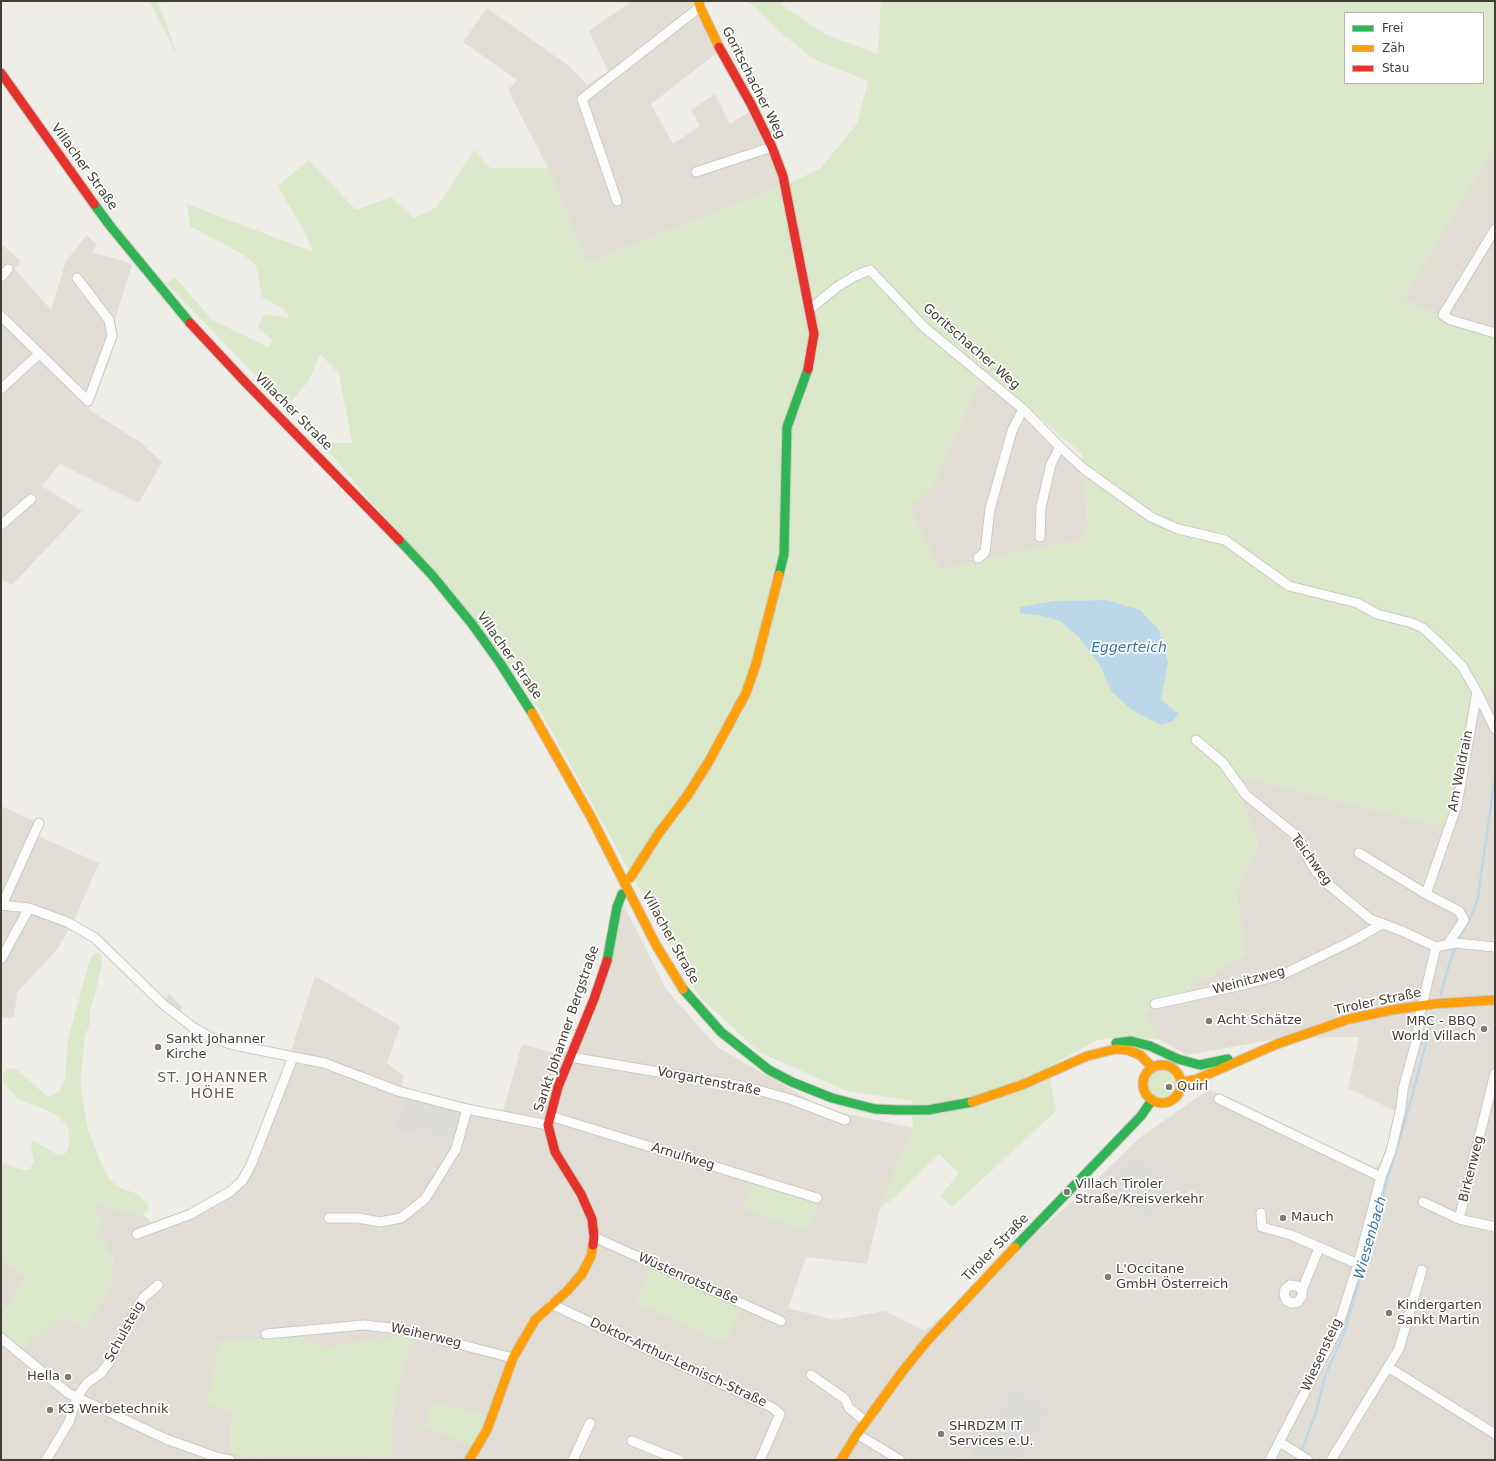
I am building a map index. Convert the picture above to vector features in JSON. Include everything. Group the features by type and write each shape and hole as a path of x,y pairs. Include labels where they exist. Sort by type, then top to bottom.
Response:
{"main road":[{"name":"Goritschacher Weg","path":"700,4 722,54 772,147 784,176 810,309"},
{"name":"Villacher Straße","path":"1,73 111,227 197,331 382,521 432,575 472,624 500,663 559,758 591,817 656,945 672,972 687,994 721,1032 769,1070 792,1082 832,1098 875,1109 928,1110 949,1107 1000,1093 1036,1079 1087,1056"},
{"path":"630,878 659,833 687,796 708,763 746,693 756,664 784,554 787,427 809,367 814,334 810,309"},
{"name":"Sankt Johanner Bergstraße","path":"549,1121 558,1087 594,999 608,957 617,907 622,894"},
{"name":"Tiroler Straße","path":"1181,1082 1194,1080 1277,1044 1348,1019 1423,1006 1495,1000"},
{"path":"1152,1067 1140,1055 1128,1050 1116,1049 1087,1056 1088,1050 1100,1045 1131,1041 1150,1046 1178,1059 1200,1065 1219,1062 1240,1055 1249,1056"},
{"path":"1158,1065 1169,1066 1177,1073 1181,1082 1179,1092 1173,1098 1164,1102 1152,1100 1145,1092 1143,1082 1145,1076 1152,1067 1158,1065"},
{"name":"Tiroler Straße","path":"841,1460 857,1434 902,1372 928,1340 1099,1158 1141,1116 1152,1100"},
{"path":"469,1460 487,1430 513,1358 534,1320 567,1291 582,1274 591,1256 594,1237 592,1219 581,1194 555,1152 549,1121"}],"street":[{"path":"617,201 582,99 700,4"},
{"path":"696,172 772,147"},
{"path":"1495,229 1443,315 1451,320 1495,334"},
{"path":"1,276 8,269"},
{"name":"Goritschacher Weg","path":"810,309 837,287 855,276 870,270 924,327 1023,409 1060,447 1084,468 1151,517 1178,529 1225,540 1289,586 1357,603 1377,614 1412,622 1423,628 1462,666 1477,692 1495,729"},
{"path":"1,316 88,401 112,336 110,320 77,278"},
{"path":"1,389 39,354"},
{"name":"Goritschacher Weg","path":"978,558 985,552 990,509 1012,431 1023,409"},
{"path":"1040,537 1040,507 1050,464 1060,447"},
{"path":"1,525 31,499"},
{"name":"Am Waldrain","path":"1426,894 1457,805 1477,692"},
{"name":"Teichweg","path":"1196,740 1223,763 1246,795 1298,837 1312,866 1323,880 1370,919 1402,931 1436,947"},
{"path":"2,905 40,823"},
{"path":"1358,853 1426,894 1460,911 1464,920 1455,944"},
{"name":"Arnulfweg","path":"2,905 29,908 67,922 95,938 164,1005 194,1028 212,1038 234,1045 324,1063 398,1091 467,1109 549,1121 817,1198"},
{"path":"1,959 29,908"},
{"name":"Weinitzweg","path":"1155,1004 1247,984 1284,974 1354,940 1382,924"},
{"path":"1423,1006 1436,947 1455,944 1495,947"},
{"name":"Wiesensteig","path":"1270,1460 1337,1330 1358,1264 1381,1177 1391,1151 1401,1108 1403,1089 1417,1038 1423,1006"},
{"path":"137,1234 190,1214 231,1191 242,1181 251,1165 293,1057"},
{"name":"Vorgartenstraße","path":"570,1057 747,1088 790,1099 845,1120"},
{"name":"Birkenweg","path":"1459,1219 1495,1073"},
{"path":"1219,1099 1381,1177"},
{"path":"329,1218 358,1218 380,1222 401,1218 425,1199 456,1149 467,1109"},
{"name":"Birkenweg","path":"1423,1202 1459,1219 1495,1227"},
{"path":"1261,1213 1262,1227 1290,1235 1358,1264"},
{"name":"Wüstenrotstraße","path":"594,1237 781,1321"},
{"path":"1302,1290 1319,1248"},
{"path":"1331,1460 1399,1349 1422,1270"},
{"name":"Schulsteig","path":"77,1397 87,1383 100,1374 108,1364 143,1298 158,1284"},
{"name":"Doktor-Arthur-Lemisch-Straße","path":"551,1304 773,1408 780,1414 760,1460"},
{"name":"Weiherweg","path":"266,1334 364,1325 385,1327 400,1329 513,1358"},
{"path":"1,1338 68,1393 166,1439 219,1458 230,1460"},
{"path":"1388,1367 1495,1434"},
{"path":"811,1375 845,1399 849,1408 866,1422"},
{"path":"46,1460 69,1422 77,1397"},
{"path":"573,1460 590,1423"},
{"path":"857,1434 900,1460"},
{"path":"632,1440 665,1457 679,1460"},
{"path":"1280,1442 1306,1459"}],"shaded area":[{"path":"632,1 700,1 717,53 651,104 673,144 700,126 691,110 715,94 730,124 750,111 787,184 587,263 548,168 508,90 517,80 463,42 487,8 569,66 587,85 608,71 589,31"},
{"path":"1491,151 1495,153 1495,336 1451,323 1403,298"},
{"path":"87,235 97,245 92,252 127,262 132,265 115,319 117,334 108,365 88,409 140,442 162,462 139,503 60,464 42,486 82,511 12,585 1,579 1,244 21,261 15,269 51,310 66,261"},
{"path":"988,383 1083,469 1088,523 1083,541 1044,547 940,570 908,507 932,487 977,386"},
{"path":"1495,693 1495,1460 1,1460 1,1334 41,1336 65,1316 86,1328 110,1285 114,1257 106,1249 106,1243 95,1236 103,1219 92,1211 97,1202 121,1211 143,1215 155,1225 212,1207 234,1195 255,1164 315,976 400,1026 387,1063 404,1076 401,1088 503,1112 522,1044 564,1056 598,979 616,895 629,915 666,989 717,1047 825,1109 913,1128 880,1208 867,1264 806,1257 788,1308 835,1320 885,1311 925,1331 1092,1184 1139,1138 1208,1090 1220,1094 1374,1169 1381,1163 1397,1112 1348,1088 1359,1037 1282,1038 1187,1055 1160,1040 1144,1014 1245,954 1236,892 1258,844 1232,775 1477,694","holes":["303,1337 320,1348 390,1338 411,1337 396,1393 392,1418 391,1456 231,1454 232,1411"]},
{"path":"1,806 36,822 31,833 99,863 73,923 56,951 17,992 14,1017 1,1018"},
{"path":"169,993 182,1007 178,1016 164,1005"},
{"path":"410,1097 462,1110 454,1139 429,1134 429,1129 422,1130 421,1135 394,1128"},
{"path":"1138,1156 1171,1184 1165,1190 1168,1194 1147,1216 1143,1213 1142,1214 1111,1185 1113,1182 1110,1178 1131,1158 1133,1160"},
{"path":"1,1258 26,1278 1,1318"},
{"path":"1014,1386 1050,1409 1017,1460 968,1460"}],"green space":[{"path":"149,1 158,1 178,57"},
{"path":"746,1 780,1 786,8 827,35 878,54 881,1 1495,1 1495,153 1491,151 1403,298 1451,323 1495,336 1495,693 1477,694 1456,805 1446,828 1232,775 1258,844 1236,892 1245,954 1144,1014 1160,1040 1130,1036 1097,1040 1048,1067 1056,1111 952,1207 940,1196 959,1173 939,1154 895,1197 880,1208 913,1128 912,1101 847,1091 759,1052 699,996 541,712 499,651 321,443 352,443 339,374 320,354 308,382 286,407 166,283 175,277 212,320 268,347 273,341 258,327 264,314 290,318 284,309 262,297 256,265 244,255 190,226 187,204 313,252 306,235 278,186 309,160 356,210 391,197 414,218 437,207 474,150 490,168 548,168 587,263 787,184 820,169 857,124 868,81 814,59 783,35 755,7","holes":["996,380 1082,454 1088,523 1083,541 1044,547 940,570 908,508 932,487 977,386","1106,600 1159,630 1168,662 1161,700 1179,714 1173,721 1112,692 1099,664 1079,637 1060,621 1038,615 1020,614 1020,607 1053,601"]},
{"path":"95,953 99,953 102,957 101,969 90,1010 90,1023 85,1036 81,1075 81,1091 88,1130 109,1179 120,1188 135,1193 148,1203 148,1211 143,1215 121,1211 97,1202 92,1211 103,1219 95,1236 106,1243 106,1249 114,1257 110,1285 86,1328 65,1316 41,1337 33,1336 21,1350 1,1334 1,1319 26,1278 1,1258 1,1162 24,1170 30,1169 34,1161 31,1145 33,1140 56,1154 64,1155 68,1149 69,1136 68,1127 54,1113 18,1099 7,1087 3,1080 3,1075 7,1069 11,1068 17,1070 48,1097 59,1091 65,1080 68,1039 90,959"},
{"path":"1162,1069 1173,1073 1177,1084 1173,1095 1162,1099 1151,1095 1147,1084 1151,1073"},
{"path":"753,1182 818,1203 807,1231 743,1208"},
{"path":"652,1267 742,1308 725,1343 636,1303"},
{"path":"303,1337 320,1348 390,1338 411,1337 396,1393 392,1418 391,1456 254,1457 231,1454 232,1411 207,1405 220,1340"},
{"path":"431,1401 486,1416 473,1448 435,1430 424,1429"}],"water":[{"name":"Eggerteich","path":"1106,600 1140,610 1159,630 1168,662 1161,700 1179,714 1173,721 1161,725 1132,710 1112,692 1099,664 1079,637 1060,621 1038,615 1020,614 1020,607 1053,601"}],"waterway":[{"name":"Wiesenbach","path":"1458,941 1475,908 1478,897 1495,776"},
{"name":"Wiesenbach","path":"1441,994 1456,946"},
{"name":"Wiesenbach","path":"1301,1452 1316,1412 1326,1373 1344,1334 1410,1104 1434,1013"}],"traffic: fast":[{"path":"94,204 111,227 190,323"},
{"path":"779,575 784,554 787,427 808,369"},
{"path":"399,540 432,575 472,624 500,663 532,713"},
{"path":"607,961 617,907 622,894"},
{"path":"683,989 721,1032 769,1070 792,1082 832,1098 875,1109 898,1110 928,1110 972,1102"},
{"path":"1116,1043 1131,1041 1150,1046 1178,1059 1200,1065 1228,1059"},
{"path":"1015,1247 1141,1116 1152,1100"}],"traffic: slow":[{"path":"699,1 700,7 719,47"},
{"path":"630,878 659,833 687,796 708,763 746,693 756,664 779,575"},
{"path":"532,713 591,817 656,945 683,989"},
{"path":"1181,1082 1195,1080 1277,1044 1349,1019 1392,1010 1433,1004 1495,1000"},
{"path":"972,1102 1024,1084 1087,1056 1116,1049 1128,1050 1140,1055 1152,1067"},
{"path":"1162,1065 1175,1071 1181,1084 1175,1097 1162,1103 1149,1097 1143,1084 1149,1071 1162,1065"},
{"path":"469,1460 487,1430 513,1358 535,1320 567,1291 582,1274 591,1256 593,1245"},
{"path":"841,1460 857,1434 902,1372 928,1340 1015,1247"}],"traffic: jam":[{"path":"719,47 751,104 772,147 783,176 814,334 808,369"},
{"path":"1,73 94,204"},
{"path":"190,323 246,383 399,540"},
{"path":"593,1245 594,1237 592,1219 581,1194 555,1152 548,1125 558,1087 594,999 607,961"}],"place":[{"name":"Acht Schätze","path":"1209,1021"},
{"name":"MRC - BBQ World Villach","path":"1484,1029"},
{"name":"Sankt Johanner Kirche","path":"158,1047"},
{"name":"Quirl","path":"1169,1087"},
{"name":"Villach Tiroler Straße/Kreisverkehr","path":"1067,1192"},
{"name":"Mauch","path":"1283,1218"},
{"name":"L'Occitane GmbH Österreich","path":"1108,1277"},
{"name":"Kindergarten Sankt Martin","path":"1389,1313"},
{"name":"Hella","path":"68,1377"},
{"name":"K3 Werbetechnik","path":"50,1410"},
{"name":"SHRDZM IT Services e.U.","path":"941,1434"}],"district":[{"name":"ST. JOHANNER HÖHE","path":"213,1086"}]}
